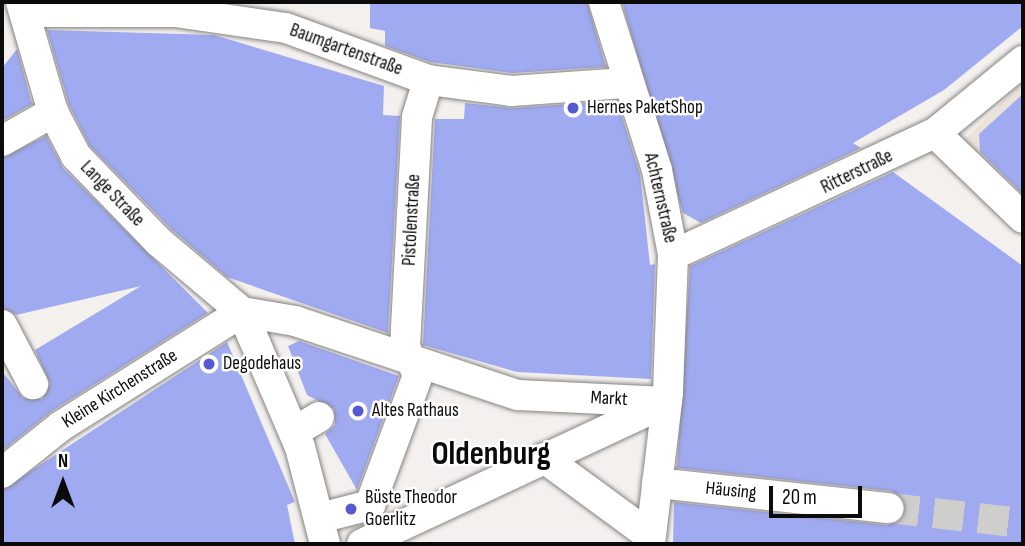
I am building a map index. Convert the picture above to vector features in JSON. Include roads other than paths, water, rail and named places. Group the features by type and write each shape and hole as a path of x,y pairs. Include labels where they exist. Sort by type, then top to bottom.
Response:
{"street":[{"name":"Achternstraße","path":"604,2 625,83 657,170 673,255 667,402"},
{"name":"Baumgartenstraße","path":"22,7 175,12 286,28 428,80 511,91 625,83"},
{"name":"Lange Straße","path":"22,7 53,112 100,186 242,312"},
{"name":"Ritterstraße","path":"673,255 935,133 1023,61"},
{"name":"Pistolenstraße","path":"412,360 405,347 417,117 428,80"},
{"path":"2,141 53,112"},
{"path":"935,133 1023,218"},
{"path":"242,312 297,438 323,531 370,505 418,375 412,360"},
{"name":"Markt","path":"242,312 295,321 518,395 667,402"},
{"name":"Kleine Kirchenstraße","path":"2,473 50,445 242,312"},
{"path":"2,325 33,384"},
{"path":"362,544 667,402"},
{"path":"650,540 667,402"},
{"path":"544,458 650,540"},
{"name":"Häusing","path":"657,483 888,508"}],"tunnel":[{"path":"889,508 1023,523"}],"place":[{"name":"Hernes PaketShop","path":"573,108"},
{"name":"Degodehaus","path":"209,364"},
{"name":"Altes Rathaus","path":"358,411"},
{"name":"Büste Theodor Goerlitz","path":"351,509"}],"district":[{"name":"Oldenburg","path":"491,455"}]}
